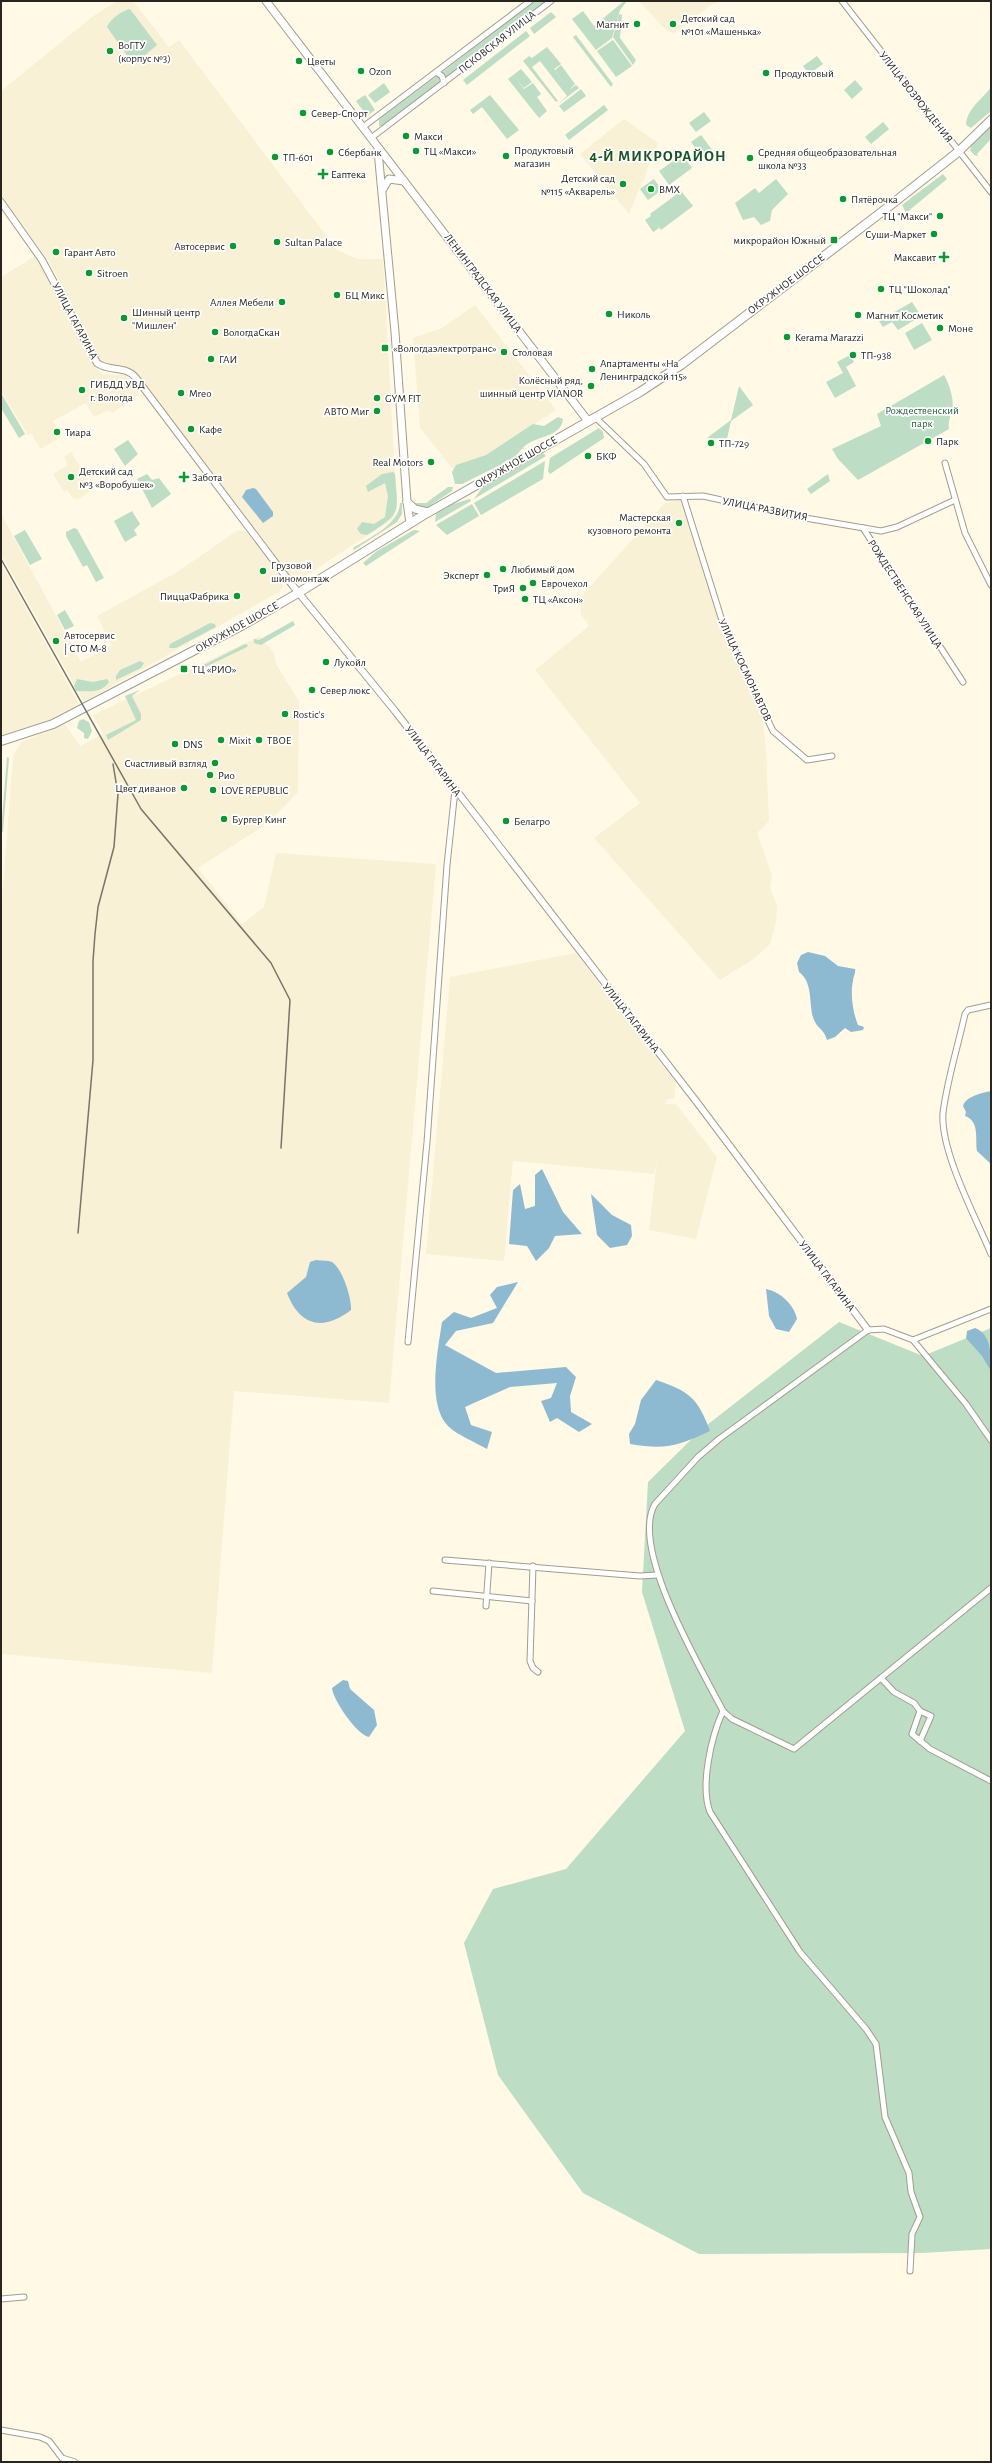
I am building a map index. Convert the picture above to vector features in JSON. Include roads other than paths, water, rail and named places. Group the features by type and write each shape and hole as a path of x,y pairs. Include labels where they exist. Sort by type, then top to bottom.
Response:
{"main road":[{"name":"ЛЕНИНГРАДСКАЯ УЛИЦА","path":"266,1 377,147 592,419"},
{"name":"ОКРУЖНОЕ ШОССЕ","path":"1,741 53,724 242,625 298,593 428,512 592,419 681,365 958,152 991,120"},
{"name":"ЛЕНИНГРАДСКАЯ УЛИЦА","path":"377,147 383,189 407,502 410,523"},
{"path":"383,189 389,179 404,181"},
{"path":"407,502 415,509 428,512"}],"street":[{"name":"ПСКОВСКАЯ УЛИЦА","path":"363,127 530,1"},
{"name":"ПСКОВСКАЯ УЛИЦА","path":"371,138 551,1"},
{"name":"УЛИЦА ВОЗРОЖДЕНИЯ","path":"842,1 958,152 991,192"},
{"path":"436,72 442,76 444,83"},
{"name":"УЛИЦА ГАГАРИНА","path":"1,202 42,260 97,363 102,366 125,370 134,374 298,593 395,711 743,1163 868,1330"},
{"name":"УЛИЦА РАЗВИТИЯ","path":"592,419 644,464 667,497 703,496 863,528"},
{"path":"945,463 965,533 991,585"},
{"name":"УЛИЦА КОСМОНАВТОВ","path":"683,496 724,627 773,731 807,760 832,756"},
{"name":"РОЖДЕСТВЕНСКАЯ УЛИЦА","path":"863,528 888,530 955,500"},
{"name":"РОЖДЕСТВЕНСКАЯ УЛИЦА","path":"863,528 963,682"},
{"path":"408,1342 427,1142 447,866 455,790"},
{"path":"991,1005 968,1010 965,1014 943,1113 944,1132 950,1156 991,1254"},
{"path":"912,1340 991,1309"},
{"path":"991,1440 966,1404 912,1340 884,1329 868,1330 719,1439 675,1480 651,1511 649,1536 657,1575 723,1712 732,1719 794,1749 991,1588"},
{"path":"444,1560 533,1566 640,1576 657,1575"},
{"path":"486,1606 489,1563"},
{"path":"533,1566 530,1662 533,1668 538,1672"},
{"path":"433,1591 532,1601"},
{"path":"882,1678 894,1692 914,1703 920,1711 931,1716 920,1741"},
{"path":"920,1711 912,1734 920,1741 991,1781"},
{"path":"723,1712 718,1722 708,1767 707,1790 709,1808 800,1952 866,2029 876,2044 881,2100 885,2117 908,2173 911,2192 920,2217 912,2234 910,2271"},
{"path":"1,2299 24,2297"},
{"path":"1,2430 40,2437 54,2445 62,2458 75,2462"}],"water":[{"path":"253,488 256,489 273,512 273,516 263,523 242,497 246,490"},
{"path":"808,952 825,956 838,966 855,969 852,986 852,1003 858,1025 864,1027 863,1030 851,1032 845,1028 835,1037 827,1040 814,1020 809,988 804,977 799,972 797,963 801,955"},
{"path":"991,1091 991,1164 977,1151 975,1126 970,1118 965,1116 966,1112 963,1106 971,1097"},
{"path":"542,1169 563,1212 582,1234 555,1236 549,1248 536,1261 527,1246 509,1244 513,1190 520,1184 525,1209 535,1206 535,1175"},
{"path":"591,1194 612,1215 631,1225 632,1236 627,1245 610,1248 597,1235"},
{"path":"316,1260 330,1261 336,1265 346,1284 351,1305 351,1310 341,1317 322,1323 306,1319 299,1313 292,1304 287,1293 306,1277 310,1262"},
{"path":"518,1282 493,1323 456,1331 445,1345 496,1373 566,1367 576,1377 570,1396 571,1412 592,1424 579,1432 557,1418 550,1422 541,1401 551,1398 557,1383 510,1387 465,1407 471,1425 492,1432 487,1449 453,1430 442,1418 438,1406 435,1377 442,1322 454,1312 471,1318 497,1308 490,1295 497,1287"},
{"path":"766,1289 782,1296 793,1309 797,1319 789,1332 776,1329 769,1316"},
{"path":"975,1328 985,1335 988,1341 991,1371 982,1356 966,1338 967,1331"},
{"path":"656,1380 677,1388 691,1397 701,1411 710,1431 672,1445 653,1447 630,1444 629,1434 635,1424 641,1400"},
{"path":"343,1680 348,1681 350,1689 374,1710 377,1725 369,1737 364,1735 352,1724 333,1693 332,1688"}],"railway":[{"path":"1,559 141,809 271,963 290,1000 281,1148"},
{"path":"78,1233 93,1060 93,961 95,934 98,907 114,847 118,794 113,764"}],"place":[{"name":"Магнит","path":"637,24"},
{"name":"Детский сад №101 «Машенька»","path":"673,24"},
{"name":"ВоГТУ (корпус №3)","path":"110,51"},
{"name":"Цветы","path":"299,61"},
{"name":"Ozon","path":"361,71"},
{"name":"Продуктовый","path":"766,73"},
{"name":"Север-Спорт","path":"303,113"},
{"name":"Макси","path":"406,136"},
{"name":"ТЦ «Макси»","path":"416,151"},
{"name":"Сбербанк","path":"330,152"},
{"name":"Продуктовый магазин","path":"506,156"},
{"name":"ТП-601","path":"275,157"},
{"name":"Средняя общеобразовательная школа №33","path":"750,158"},
{"name":"Еаптека","path":"323,174"},
{"name":"Детский сад №115 «Акварель»","path":"623,184"},
{"name":"BMX","path":"651,189"},
{"name":"Пятёрочка","path":"843,199"},
{"name":"ТЦ \"Макси\"","path":"940,216"},
{"name":"Суши-Маркет","path":"934,234"},
{"name":"микрорайон Южный","path":"834,240"},
{"name":"Sultan Palace","path":"277,242"},
{"name":"Автосервис","path":"233,246"},
{"name":"Гарант Авто","path":"56,252"},
{"name":"Максавит","path":"944,257"},
{"name":"Sitroen","path":"89,273"},
{"name":"ТЦ \"Шоколад\"","path":"881,289"},
{"name":"БЦ Микс","path":"337,295"},
{"name":"Аллея Мебели","path":"282,302"},
{"name":"Николь","path":"609,314"},
{"name":"Магнит Косметик","path":"858,315"},
{"name":"Шинный центр \"Мишлен\"","path":"124,318"},
{"name":"Моне","path":"940,328"},
{"name":"ВологдаСкан","path":"215,332"},
{"name":"Kerama Marazzi","path":"787,337"},
{"name":"«Вологдаэлектротранс»","path":"385,348"},
{"name":"Столовая","path":"504,352"},
{"name":"ТП-938","path":"853,355"},
{"name":"ГАИ","path":"211,359"},
{"name":"Апартаменты «На Ленинградской 115»","path":"592,369"},
{"name":"Колёсный ряд, шинный центр VIANOR","path":"591,386"},
{"name":"ГИБДД УВД г. Вологда","path":"82,390"},
{"name":"Mreo","path":"181,393"},
{"name":"GYM FIT","path":"377,398"},
{"name":"АВТО Миг","path":"377,411"},
{"name":"Кафе","path":"191,429"},
{"name":"Тиара","path":"57,432"},
{"name":"Парк","path":"928,441"},
{"name":"ТП-729","path":"711,443"},
{"name":"БКФ","path":"588,456"},
{"name":"Real Motors","path":"431,462"},
{"name":"Детский сад №3 «Воробушек»","path":"71,477"},
{"name":"Забота","path":"184,477"},
{"name":"Мастерская кузовного ремонта","path":"679,523"},
{"name":"Любимый дом","path":"503,569"},
{"name":"Грузовой шиномонтаж","path":"263,571"},
{"name":"Эксперт","path":"487,575"},
{"name":"Еврочехол","path":"533,583"},
{"name":"ТриЯ","path":"523,588"},
{"name":"ПиццаФабрика","path":"237,596"},
{"name":"ТЦ «Аксон»","path":"525,599"},
{"name":"Автосервис | СТО М-8","path":"56,641"},
{"name":"Лукойл","path":"326,662"},
{"name":"ТЦ «РИО»","path":"184,669"},
{"name":"Север люкс","path":"312,690"},
{"name":"Rostic's","path":"285,714"},
{"name":"Mixit","path":"221,740"},
{"name":"ТВОЕ","path":"259,740"},
{"name":"DNS","path":"175,744"},
{"name":"Счастливый взгляд","path":"215,763"},
{"name":"Рио","path":"210,775"},
{"name":"Цвет диванов","path":"184,788"},
{"name":"LOVE REPUBLIC","path":"213,790"},
{"name":"Бургер Кинг","path":"224,819"},
{"name":"Белагро","path":"506,821"}],"district":[{"name":"4-Й МИКРОРАЙОН","path":"658,156"}],"park label":[{"name":"Рождественский парк","path":"922,416"}]}
